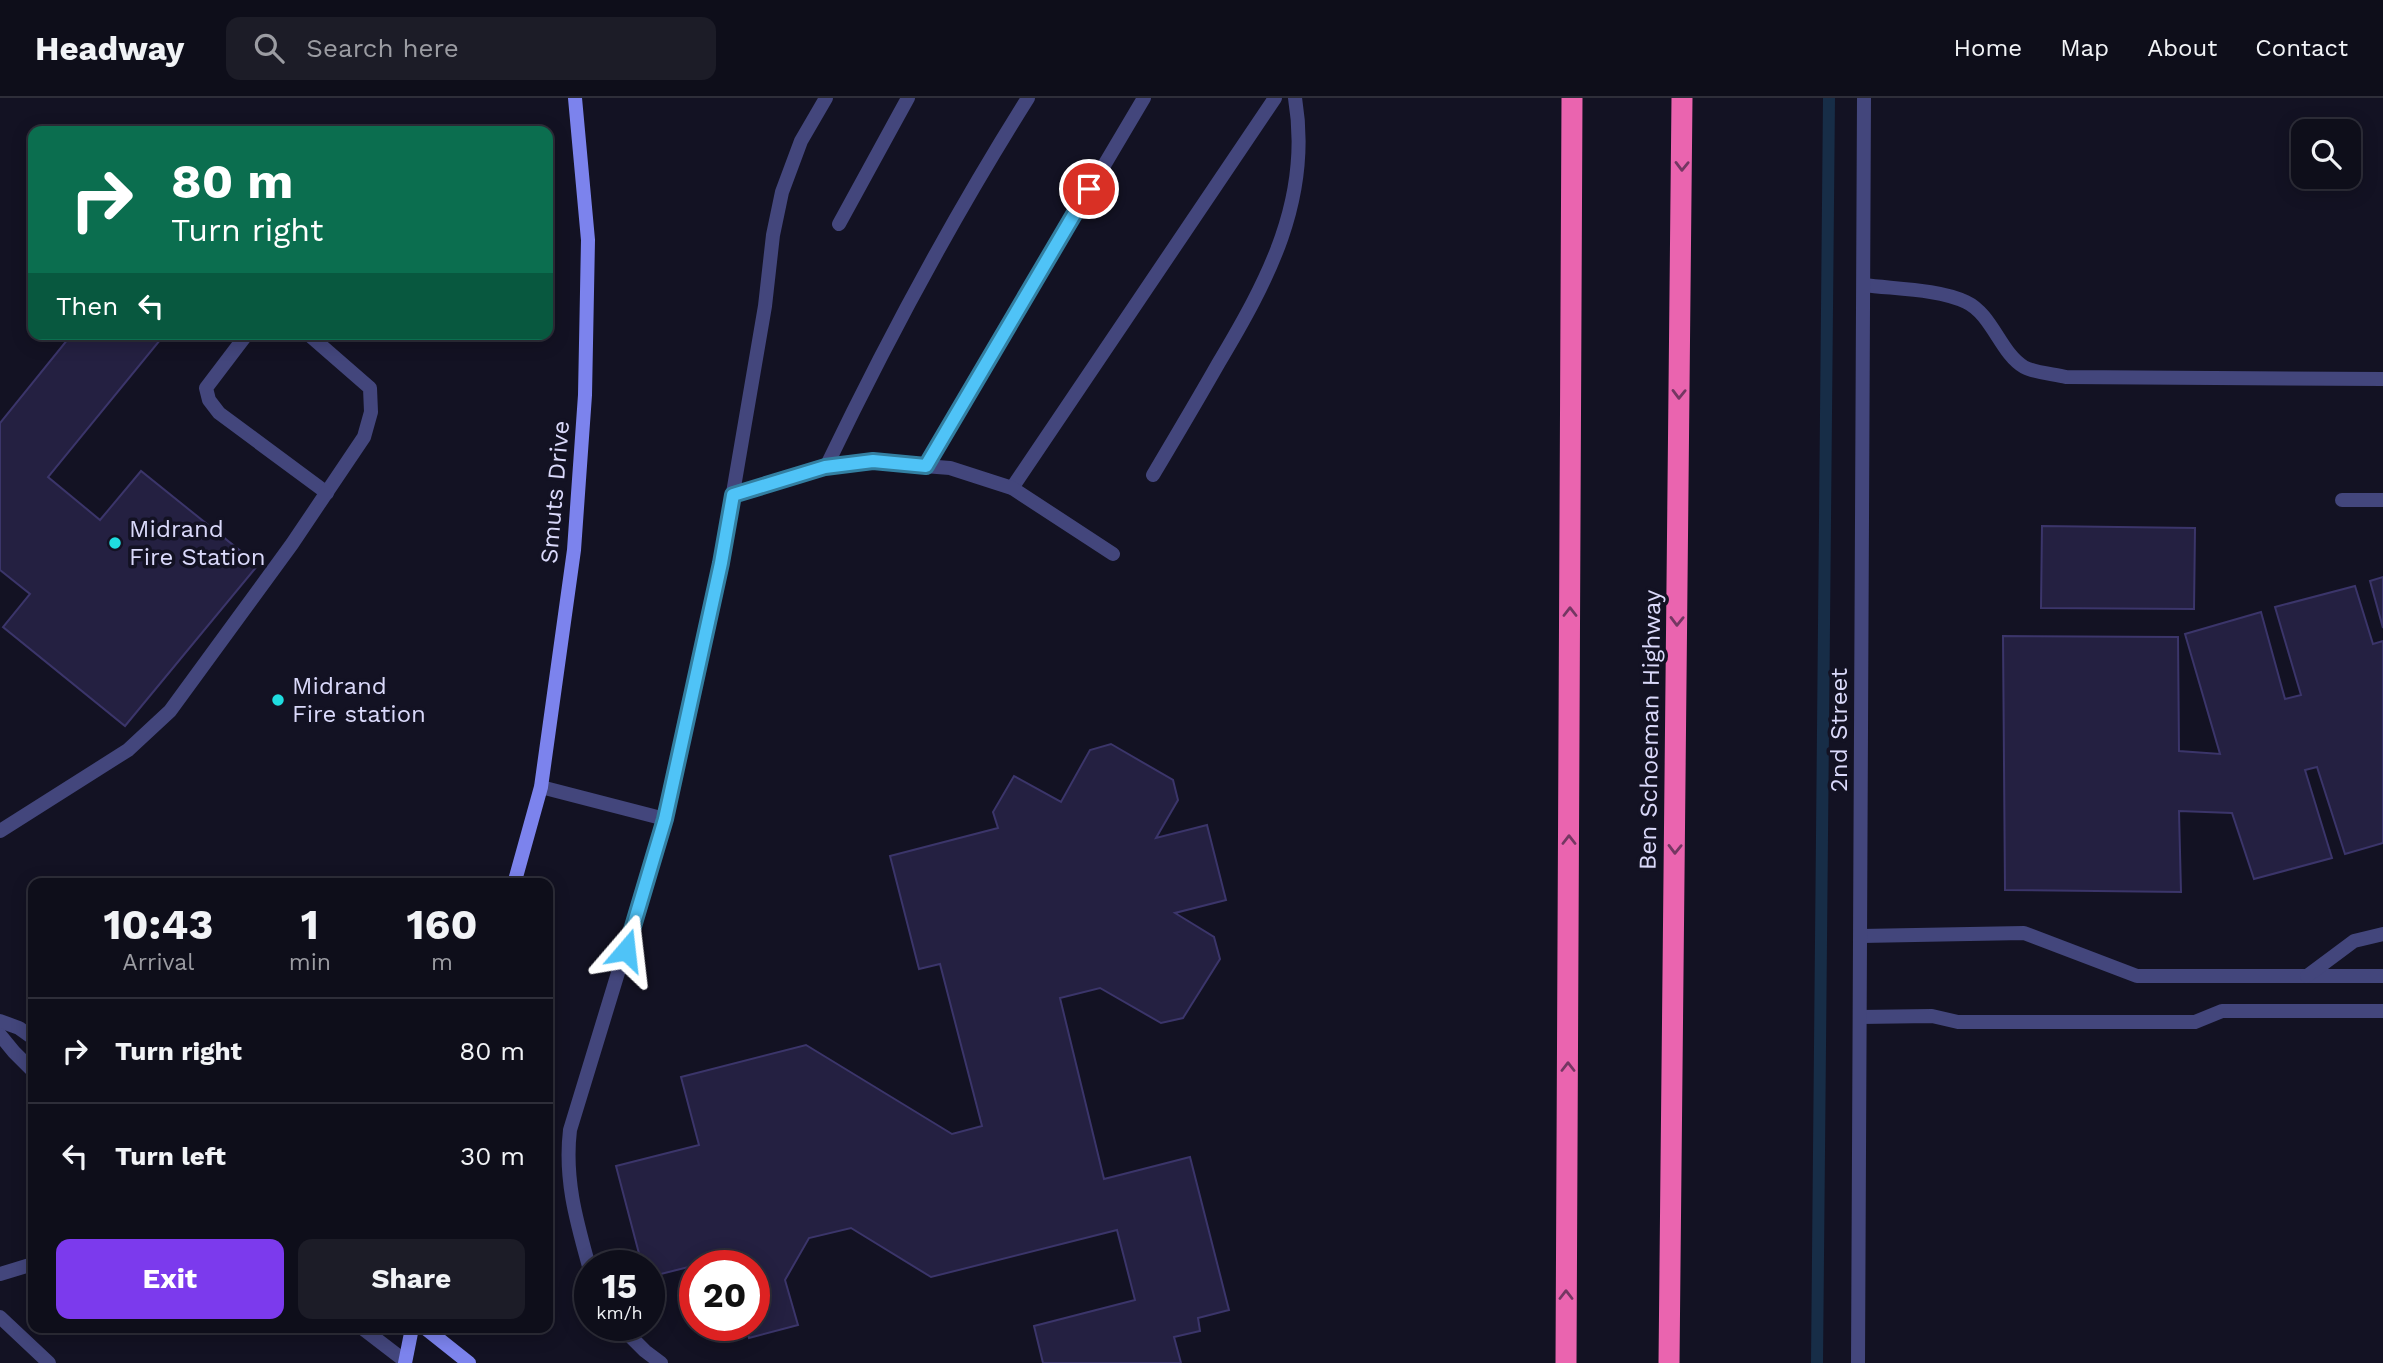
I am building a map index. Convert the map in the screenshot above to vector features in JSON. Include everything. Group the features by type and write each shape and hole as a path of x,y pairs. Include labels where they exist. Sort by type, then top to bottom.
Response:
{"highway":[{"path":"1566,1363 1572,98"},
{"name":"Ben Schoeman Highway","path":"1669,1363 1682,98"}],"main road":[{"name":"Smuts Drive","path":"516,878 541,787 574,550 585,395 588,240 575,98"},
{"path":"406,1362 411,1333"},
{"path":"431,1333 469,1363"}],"street":[{"path":"585,1250 570,1185 567,1156 570,1130 665,819 721,563 782,192 801,141 827,98"},
{"path":"839,223 908,98"},
{"path":"825,467 883,349 980,173 1028,98"},
{"path":"926,466 1144,98"},
{"path":"1153,475 1256,300 1284,234 1298,171 1299,135 1295,98"},
{"name":"2nd Street","path":"1858,1363 1864,98"},
{"path":"1012,488 1271,99"},
{"path":"1864,285 1942,295 1968,303 1987,321 2004,347 2024,367 2066,377 2383,379"},
{"path":"242,340 206,388 209,400 219,413 327,493"},
{"path":"0,831 128,750 170,710 365,437 371,412 370,388 314,340"},
{"path":"733,495 825,467 873,461 950,468 1012,488 1113,554"},
{"path":"2342,500 2383,500"},
{"path":"541,787 665,819"},
{"path":"1861,936 2024,933 2137,976 2383,976"},
{"path":"2307,975 2354,941 2383,934"},
{"path":"1860,1017 1932,1016 1958,1022 2195,1022 2222,1011 2383,1012"},
{"path":"0,1021 28,1034"},
{"path":"0,1035 28,1065"},
{"path":"0,1274 28,1266"},
{"path":"0,1317 50,1363"},
{"path":"368,1333 406,1362"},
{"path":"635,1341 661,1363"}],"building":[{"name":"Midrand Fire Station","path":"67,340 160,340 48,477 100,520 141,471 258,565 125,726 3,627 30,594 0,570 0,423"},
{"path":"2042,526 2195,528 2194,609 2041,608"},
{"path":"2383,577 2383,628 2370,581"},
{"path":"2355,586 2373,644 2383,641 2383,843 2345,854 2317,767 2305,770 2332,858 2254,879 2232,813 2179,811 2181,892 2005,890 2003,636 2178,637 2179,751 2220,754 2185,634 2261,612 2285,699 2301,695 2275,607"},
{"path":"1111,744 1173,780 1178,800 1156,838 1207,825 1226,900 1175,913 1214,937 1220,959 1183,1018 1161,1023 1100,988 1060,998 1104,1179 1190,1157 1229,1310 1198,1318 1200,1331 1174,1337 1181,1363 1043,1363 1034,1326 1135,1300 1117,1230 931,1277 851,1228 809,1238 785,1280 798,1325 770,1332 770,1250 679,1250 679,1269 665,1273 665,1250 638,1250 616,1166 699,1145 681,1077 806,1045 952,1134 982,1126 940,964 919,969 890,856 998,828 993,812 1014,776 1061,802 1090,750"}],"waterway":[{"path":"1817,1363 1829,98"}],"place":[{"name":"Midrand Fire Station","path":"115,543"},
{"name":"Midrand Fire station","path":"278,700"}],"route":[{"path":"626,950 665,819 721,563 733,495 825,467 873,461 926,466 1089,189"}]}
